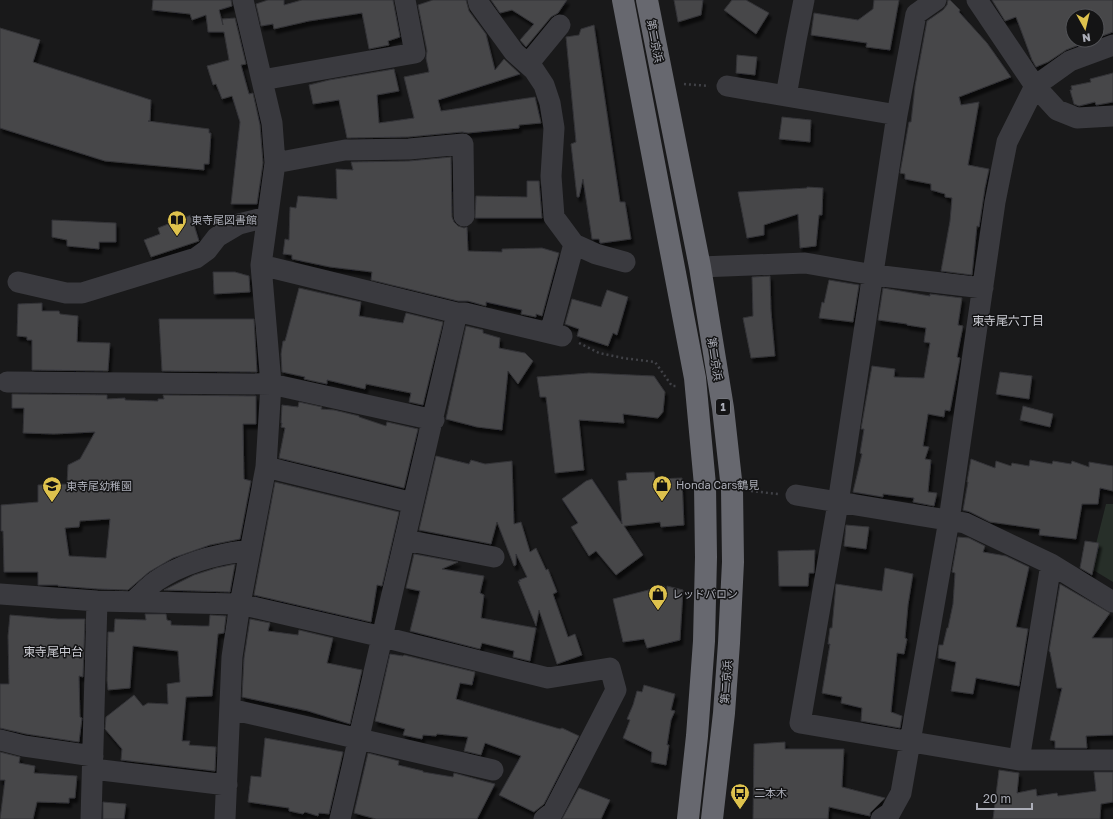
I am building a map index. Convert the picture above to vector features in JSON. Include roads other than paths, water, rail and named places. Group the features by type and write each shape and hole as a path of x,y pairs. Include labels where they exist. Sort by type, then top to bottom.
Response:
{"highway":[{"name":"第二京浜","path":"623,0 695,378 705,485 706,557 704,641 697,736 688,819"},
{"name":"第二京浜","path":"647,0 700,267 723,408 732,489 732,562 729,643 724,713 712,819"}],"street":[{"path":"225,819 232,657 240,604 266,467 271,384 261,265 275,163 272,123 243,0"},
{"path":"262,80 415,53 405,0"},
{"path":"478,0 479,4 514,52 534,70 544,85 550,103 554,128 551,176 551,193 554,217 574,244 596,254 625,262"},
{"path":"786,96 804,0"},
{"path":"936,0 916,14 898,115 838,502 800,723 1019,760 1113,760"},
{"path":"977,0 1035,86 1057,110 1077,118 1113,116"},
{"path":"528,64 560,25"},
{"path":"881,819 890,813 901,793 948,520 996,202 1007,142 1035,86 1070,61 1113,45"},
{"path":"727,86 898,115"},
{"path":"275,163 345,150 409,149 463,144 464,216"},
{"path":"18,282 66,293 82,292 196,258 207,250 217,237 239,224 267,217"},
{"path":"261,265 324,279 457,313 465,313 556,335 574,244"},
{"path":"700,267 805,263 874,275 983,288"},
{"path":"340,819 413,503 434,420 457,313"},
{"path":"8,382 271,384 434,420"},
{"path":"266,467 413,503"},
{"path":"796,495 965,523 1051,564 1113,602"},
{"path":"405,540 494,557"},
{"path":"133,602 156,581 179,568 225,553 250,550"},
{"path":"1019,760 1051,564"},
{"path":"0,594 97,601 240,604 383,637 548,678 610,668 616,690 553,812 544,819"},
{"path":"91,819 97,601"},
{"path":"230,709 493,770"},
{"path":"0,740 93,763 227,785"}],"place":[{"name":"東寺尾図書館","path":"177,237"},
{"name":"Honda Cars鶴見","path":"662,502"},
{"name":"東寺尾幼稚園","path":"52,503"},
{"name":"レッドバロン","path":"658,611"},
{"name":"二本木","path":"740,810"}],"district":[{"name":"東寺尾六丁目","path":"1008,321"},
{"name":"東寺尾中台","path":"53,652"}]}
